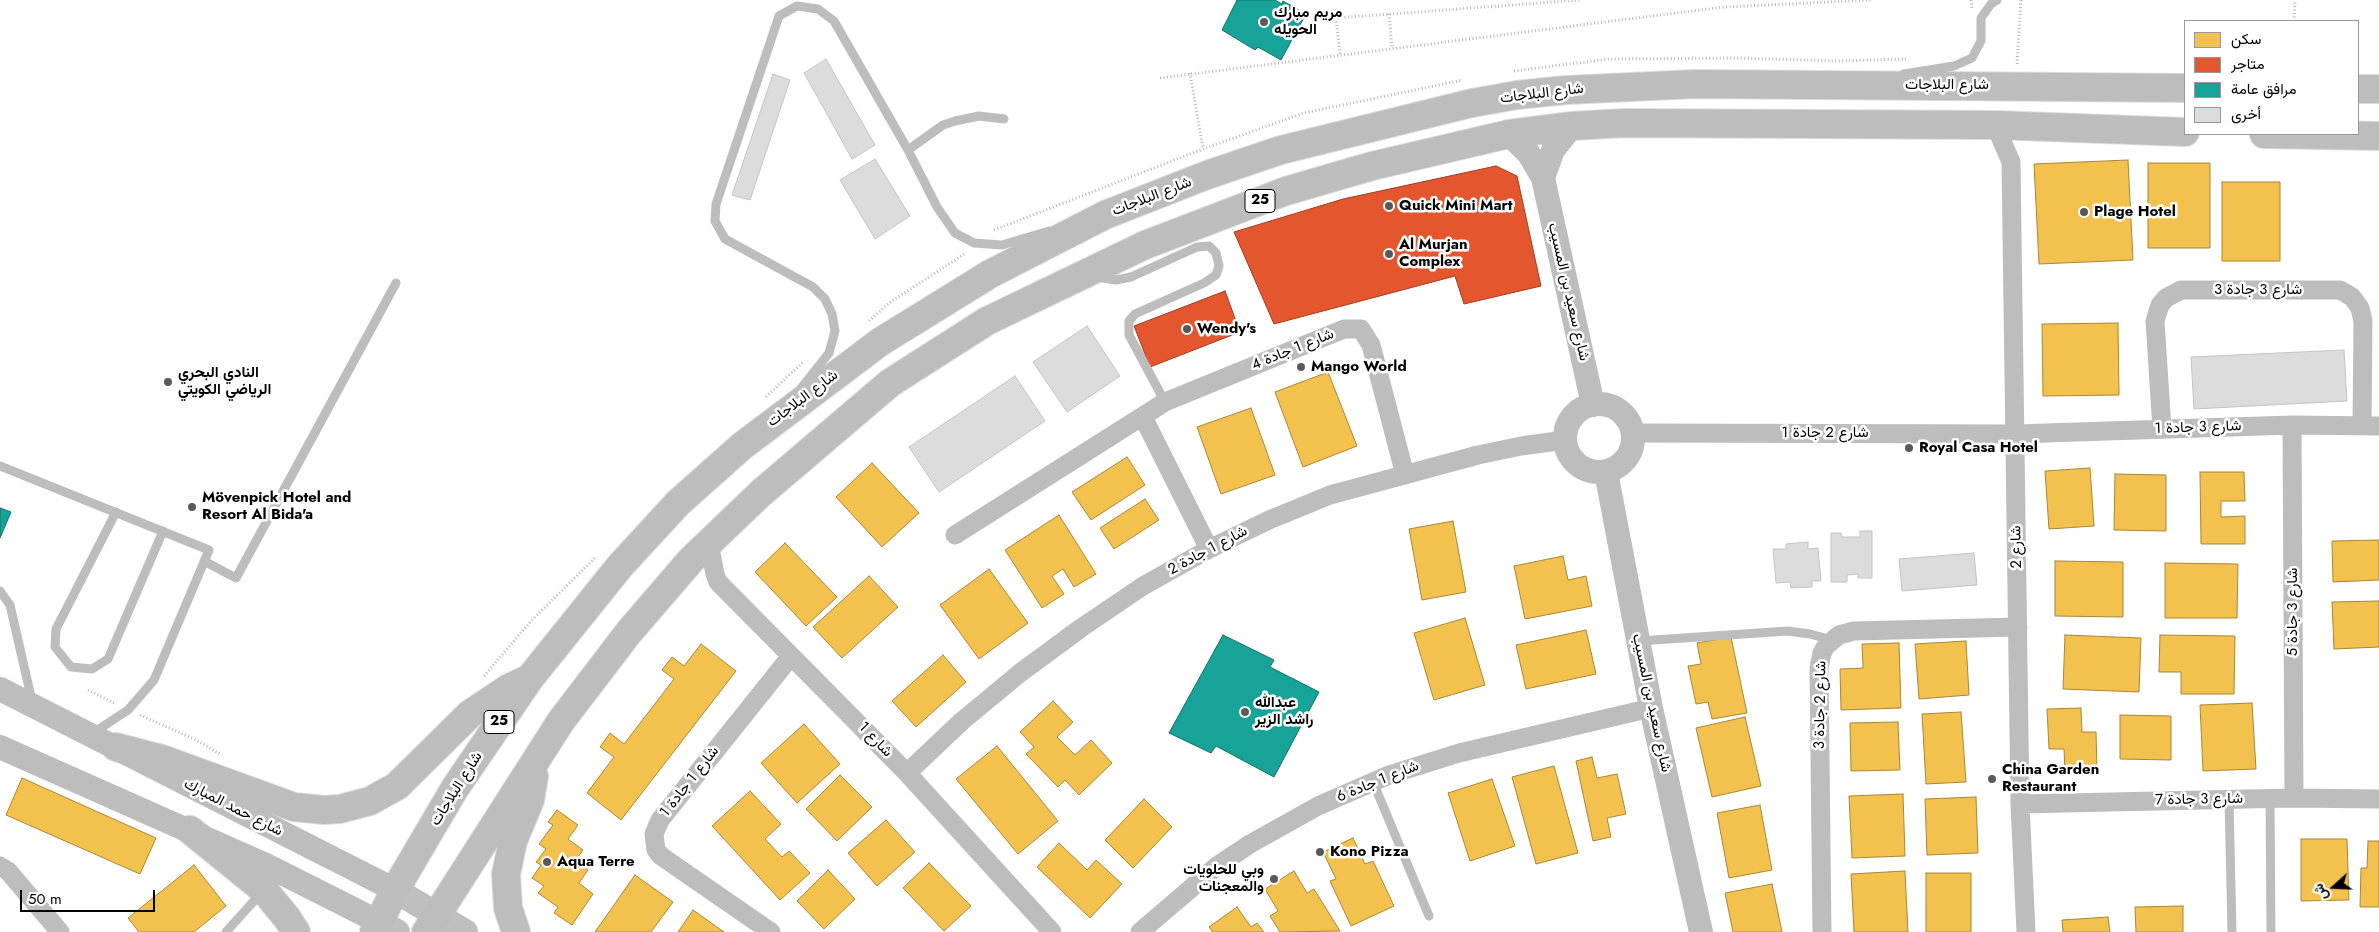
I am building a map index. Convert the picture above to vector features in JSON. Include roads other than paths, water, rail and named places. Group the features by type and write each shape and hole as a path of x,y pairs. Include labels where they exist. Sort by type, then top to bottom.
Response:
{"main road":[{"name":"شارع البلاجات","path":"395,890 455,788 530,678 648,534 710,474 776,420 864,353 934,307 990,274 1105,215 1207,175 1282,150 1481,102 1566,90 1696,84 2184,88"},
{"path":"2359,89 2379,89"},
{"name":"25","path":"445,927 536,762 561,721 629,632 691,560 761,493 890,384 987,321 1145,245 1286,191 1428,151 1509,134 1572,126 1624,123 1995,125 2184,132"},
{"path":"2322,135 2379,136"},
{"path":"116,747 162,759 294,807 324,810 340,809 370,801 397,786 470,714 508,688 530,678"},
{"path":"516,932 508,908 506,874 514,841 530,800 536,762"},
{"path":"190,830 264,890 288,918 296,932"},
{"name":"25","path":"384,929 395,890"},
{"name":"شارع حمد المبارك","path":"395,890 445,927"}],"street":[{"name":"شارع 2","path":"1995,125 2011,162 2020,804 2026,932"},
{"path":"1542,178 1553,150 1572,126"},
{"name":"شارع 2","path":"2011,162 2028,126"},
{"name":"شارع سعيد بن المسيب","path":"1509,134 1529,154 1542,178 1593,405"},
{"name":"شارع 3 جادة 3","path":"2162,429 2155,321 2160,304 2166,298 2181,290 2340,290 2352,297 2360,308 2363,321 2370,426"},
{"name":"شارع 1 جادة 4","path":"955,535 1165,402 1344,329 1361,329 1371,345 1405,475"},
{"path":"1602,404 1619,410 1631,424 1633,432 1632,450 1628,458 1614,470 1606,472 1586,470 1578,466 1571,459 1565,440 1570,421 1576,413 1593,405 1602,404"},
{"path":"1143,417 1209,549"},
{"name":"شارع 3 جادة 1","path":"2016,434 2292,425 2370,426"},
{"name":"شارع 3 جادة 5","path":"2292,425 2294,798"},
{"name":"شارع 2 جادة 1","path":"1633,432 2016,434"},
{"name":"شارع 1 جادة 2","path":"907,773 962,722 1020,673 1143,586 1209,549 1269,520 1330,495 1495,452 1565,440"},
{"name":"شارع سعيد بن المسيب","path":"1606,472 1651,708 1702,932"},
{"name":"شارع 1","path":"709,543 714,574 718,582 907,773 1052,932"},
{"name":"شارع 2 جادة 3","path":"1822,932 1819,668 1822,653 1832,640 1854,630 2018,627"},
{"name":"شارع 1 جادة 1","path":"771,932 661,856 656,850 654,834 660,820 791,656"},
{"name":"شارع حمد المبارك","path":"0,689 395,890"},
{"name":"شارع 1 جادة 6","path":"1140,932 1217,866 1250,844 1318,806 1373,782 1459,752 1651,708"},
{"path":"0,747 268,866 384,929"},
{"name":"شارع 3 جادة 7","path":"2020,804 2270,798 2379,799"},
{"path":"190,830 198,827 210,815 213,799"},
{"path":"0,866 8,871 60,932"}],"lane":[{"path":"1827,85 1954,66 1972,58 1981,41 1981,18 1990,4 1997,0"},
{"path":"776,420 829,353 835,331 832,314 825,299 813,287 725,239 715,222 716,204 780,16 797,6 818,9 834,21 955,233 974,243 1002,245 1105,215"},
{"path":"908,150 943,125 954,121 979,116 1004,119"},
{"path":"1083,275 1116,280 1131,277 1197,247 1209,246 1216,253 1219,266 1216,275 1204,283 1135,314 1129,321 1128,335 1165,402"},
{"path":"204,561 236,578 396,283"},
{"path":"0,466 209,550 154,680 128,710 91,735"},
{"path":"116,512 56,629 55,647 71,667 92,669 108,660 163,531"},
{"path":"0,591 10,605 33,706"},
{"path":"1638,641 1788,631 1832,640"},
{"path":"1373,782 1428,916"},
{"path":"2270,798 2271,932"},
{"path":"2229,800 2232,932"},
{"path":"226,932 264,890"}],"place":[{"name":"مريم مبارك الحويله","path":"1264,22"},
{"name":"Quick Mini Mart","path":"1389,206"},
{"name":"Plage Hotel","path":"2084,212"},
{"name":"Al Murjan Complex","path":"1389,254"},
{"name":"Wendy's","path":"1187,329"},
{"name":"Mango World","path":"1301,367"},
{"name":"النادي البحري الرياضي الكويتي","path":"168,382"},
{"name":"Royal Casa Hotel","path":"1909,448"},
{"name":"Mövenpick Hotel and Resort Al Bida'a","path":"192,507"},
{"name":"عبدالله راشد الزير","path":"1245,712"},
{"name":"China Garden Restaurant","path":"1992,779"},
{"name":"Kono Pizza","path":"1320,852"},
{"name":"Aqua Terre","path":"547,862"},
{"name":"وبي للحلويات والمعجنات","path":"1274,879"}]}
